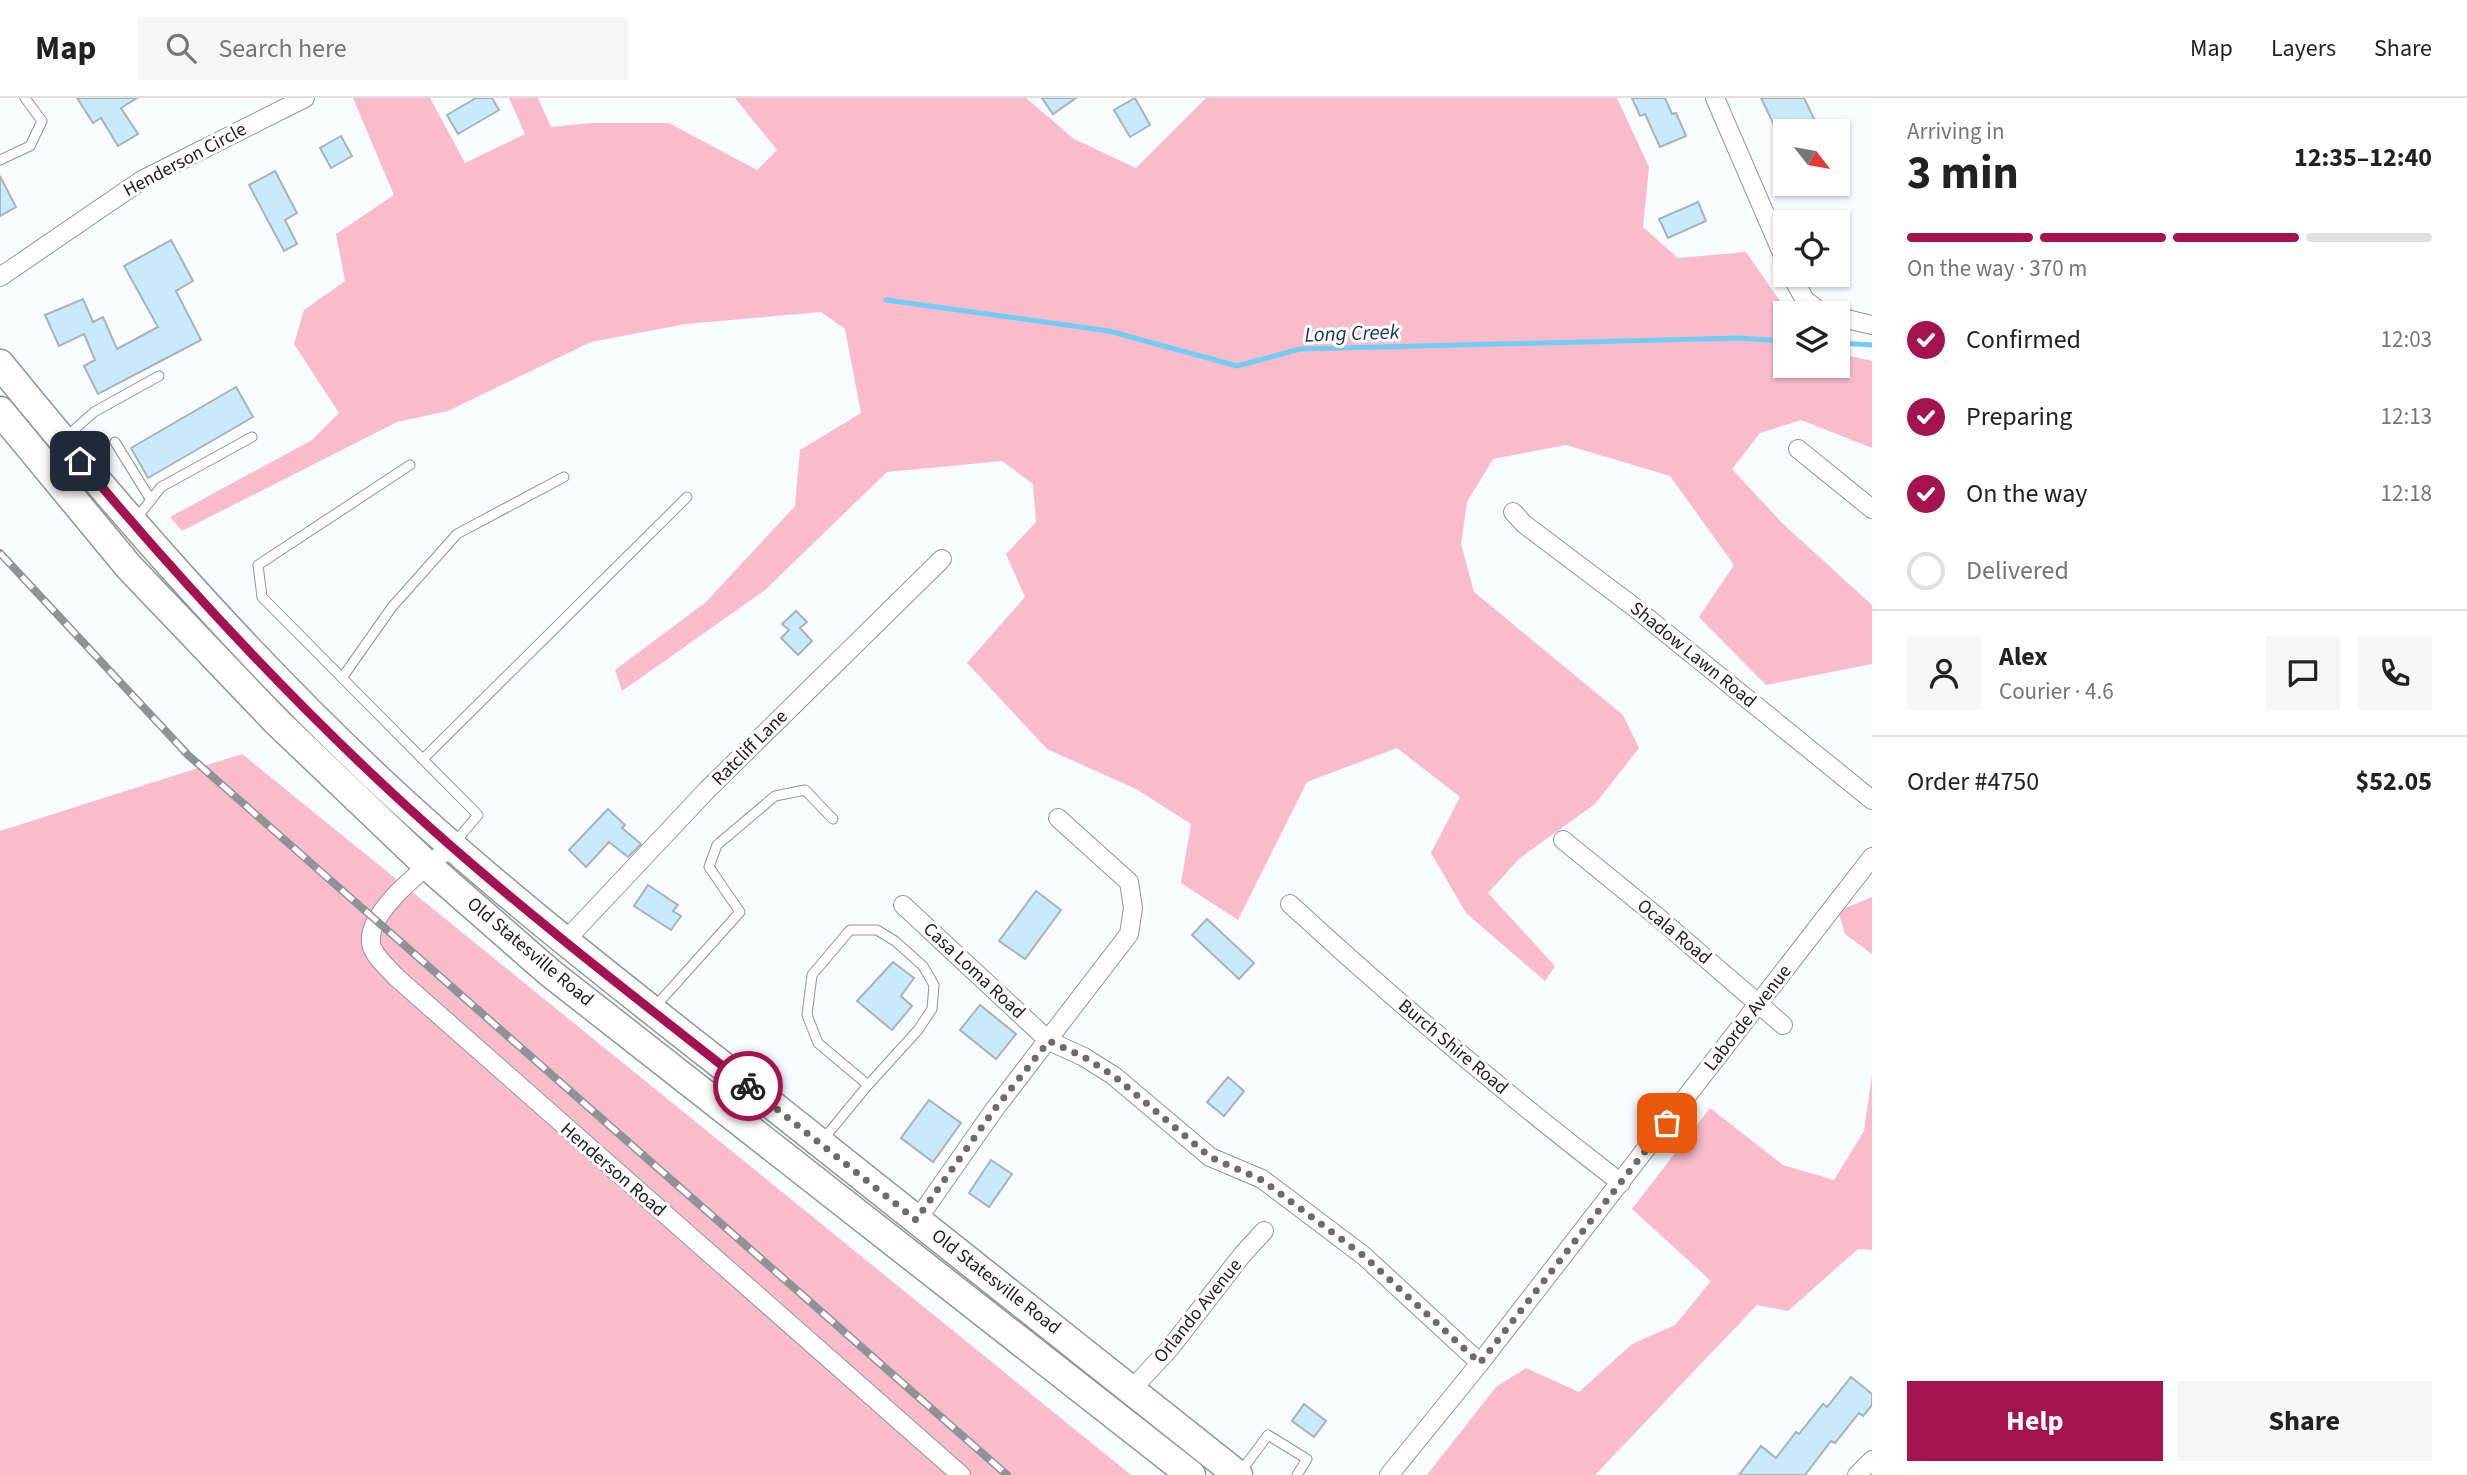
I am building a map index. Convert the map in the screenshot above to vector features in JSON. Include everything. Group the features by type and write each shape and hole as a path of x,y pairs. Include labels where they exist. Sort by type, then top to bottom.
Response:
{"main road":[{"name":"Old Statesville Road","path":"0,363 133,523 276,678 377,778 452,846 564,942 1238,1475"},
{"name":"Old Statesville Road","path":"0,411 129,567 276,721 428,866 549,971 1191,1475"}],"street":[{"name":"Henderson Circle","path":"0,276 142,180 305,98"},
{"path":"1715,98 1773,232"},
{"path":"1850,320 1872,325"},
{"path":"1798,449 1872,509"},
{"name":"Shadow Lawn Road","path":"1513,512 1524,524 1634,607 1872,800"},
{"name":"Ratcliff Lane","path":"564,942 707,790 942,559"},
{"path":"916,1220 994,1110 1129,934 1133,908 1129,882 1058,818"},
{"name":"Ocala Road","path":"1563,840 1783,1024"},
{"name":"Henderson Road","path":"452,846 406,884 376,922 371,932 371,942 377,956 396,977 552,1116 961,1475"},
{"name":"Laborde Avenue","path":"1389,1475 1621,1183 1872,858"},
{"name":"Burch Shire Road","path":"1290,904 1409,1011 1557,1134 1621,1183"},
{"name":"Casa Loma Road","path":"903,905 1049,1041 1084,1057 1114,1076 1210,1157 1247,1172 1280,1193 1364,1256 1480,1363"},
{"name":"Orlando Avenue","path":"1131,1390 1171,1348 1242,1255 1264,1231"},
{"path":"1857,1475 1872,1460"}],"lane":[{"path":"0,160 30,146 42,121 24,98"},
{"path":"62,440 94,412 159,376"},
{"path":"133,523 162,487 252,437"},
{"path":"115,442 151,500"},
{"path":"410,465 258,565 262,597 478,815 452,846"},
{"path":"342,678 392,607 457,534 564,477"},
{"path":"423,760 687,497"},
{"path":"652,1010 740,912 709,867 717,845 775,796 804,790 833,819"},
{"path":"820,1143 918,1030 932,1009 934,985 923,966 895,941 877,930 850,930 812,975 807,1015 818,1043 868,1085"},
{"path":"1238,1475 1268,1435 1307,1459 1297,1475"}],"shaded area":[{"path":"353,98 430,98 465,163 525,134 509,98 538,98 551,127 591,123 669,123 757,170 777,150 735,98 1026,98 1074,139 1136,168 1206,98 1617,98 1649,167 1643,227 1678,258 1746,252 1780,301 1773,301 1773,378 1850,378 1850,356 1872,361 1872,448 1801,420 1760,433 1732,469 1783,524 1872,605 1872,664 1766,685 1699,617 1734,565 1670,476 1566,445 1493,459 1467,502 1461,544 1474,592 1623,715 1639,748 1595,804 1520,858 1488,893 1555,966 1545,981 1466,913 1431,853 1460,797 1397,748 1307,782 1238,920 1181,883 1191,824 1136,789 1047,749 967,663 1025,597 1006,554 1036,522 1033,484 1002,461 887,472 765,590 622,691 615,670 706,602 795,506 800,450 861,413 845,329 821,312 686,324 591,342 448,411 397,422 182,531 170,517 312,440 339,413 294,344 304,310 345,281 336,234 394,195"},
{"path":"242,754 1131,1475 0,1475 0,831"},
{"path":"1872,897 1872,954 1845,934 1838,911"},
{"path":"1872,1075 1872,1250 1858,1249 1788,1311 1757,1305 1595,1475 1427,1475 1496,1387 1526,1368 1579,1392 1632,1344 1675,1325 1711,1281 1632,1209 1710,1108 1783,1165 1834,1180 1864,1131"}],"building":[{"path":"77,98 137,98 121,108 138,134 118,146 101,118 93,123"},
{"path":"476,98 492,98 499,110 458,134 447,115"},
{"path":"1042,98 1076,98 1053,114"},
{"path":"1135,98 1150,125 1130,137 1114,110"},
{"path":"1632,98 1665,98 1672,114 1676,113 1686,136 1660,147 1645,114 1640,116"},
{"path":"1761,98 1804,98 1814,119 1773,119 1773,123"},
{"path":"341,136 352,156 331,168 320,148"},
{"path":"275,171 297,213 285,220 297,244 284,251 249,185"},
{"path":"0,176 16,207 0,216"},
{"path":"1698,202 1706,221 1668,238 1659,219"},
{"path":"171,240 193,281 176,291 201,340 98,394 84,366 95,360 84,334 59,346 45,315 83,299 93,322 103,317 117,349 158,327 124,266"},
{"path":"236,387 253,417 148,478 131,448"},
{"path":"796,611 807,622 800,628 812,641 798,655 781,638 789,630 782,624"},
{"path":"608,809 625,825 622,828 641,844 628,857 609,842 586,867 569,850"},
{"path":"648,885 678,905 673,911 681,916 671,930 634,906"},
{"path":"1036,891 1061,910 1025,959 999,941"},
{"path":"1207,919 1254,963 1239,979 1192,935"},
{"path":"893,962 914,978 901,996 912,1006 892,1030 857,1001"},
{"path":"980,1005 1016,1034 996,1059 960,1030"},
{"path":"1228,1077 1244,1091 1224,1116 1207,1102"},
{"path":"929,1100 961,1123 933,1162 901,1138"},
{"path":"991,1160 1012,1174 989,1207 969,1193"},
{"path":"1851,1377 1872,1394 1872,1405 1863,1416 1859,1413 1835,1443 1831,1441 1805,1475 1739,1475 1761,1446 1776,1458 1796,1432 1799,1434 1823,1404 1827,1407"},
{"path":"1304,1404 1326,1421 1314,1437 1292,1421"}],"waterway":[{"name":"Long Creek","path":"886,300 1109,331 1237,366 1300,349 1739,338 1773,340"},
{"name":"Long Creek","path":"1850,344 1872,345"}],"railway":[{"path":"0,553 188,755 1007,1475"}],"way so far":[{"path":"748,1086 916,1220 994,1110 1049,1041 1084,1057 1114,1076 1152,1105 1210,1157 1262,1180 1364,1256 1480,1363 1667,1123"}],"route":[{"path":"80,461 147,540 257,658 377,778 564,942 748,1086"}]}
